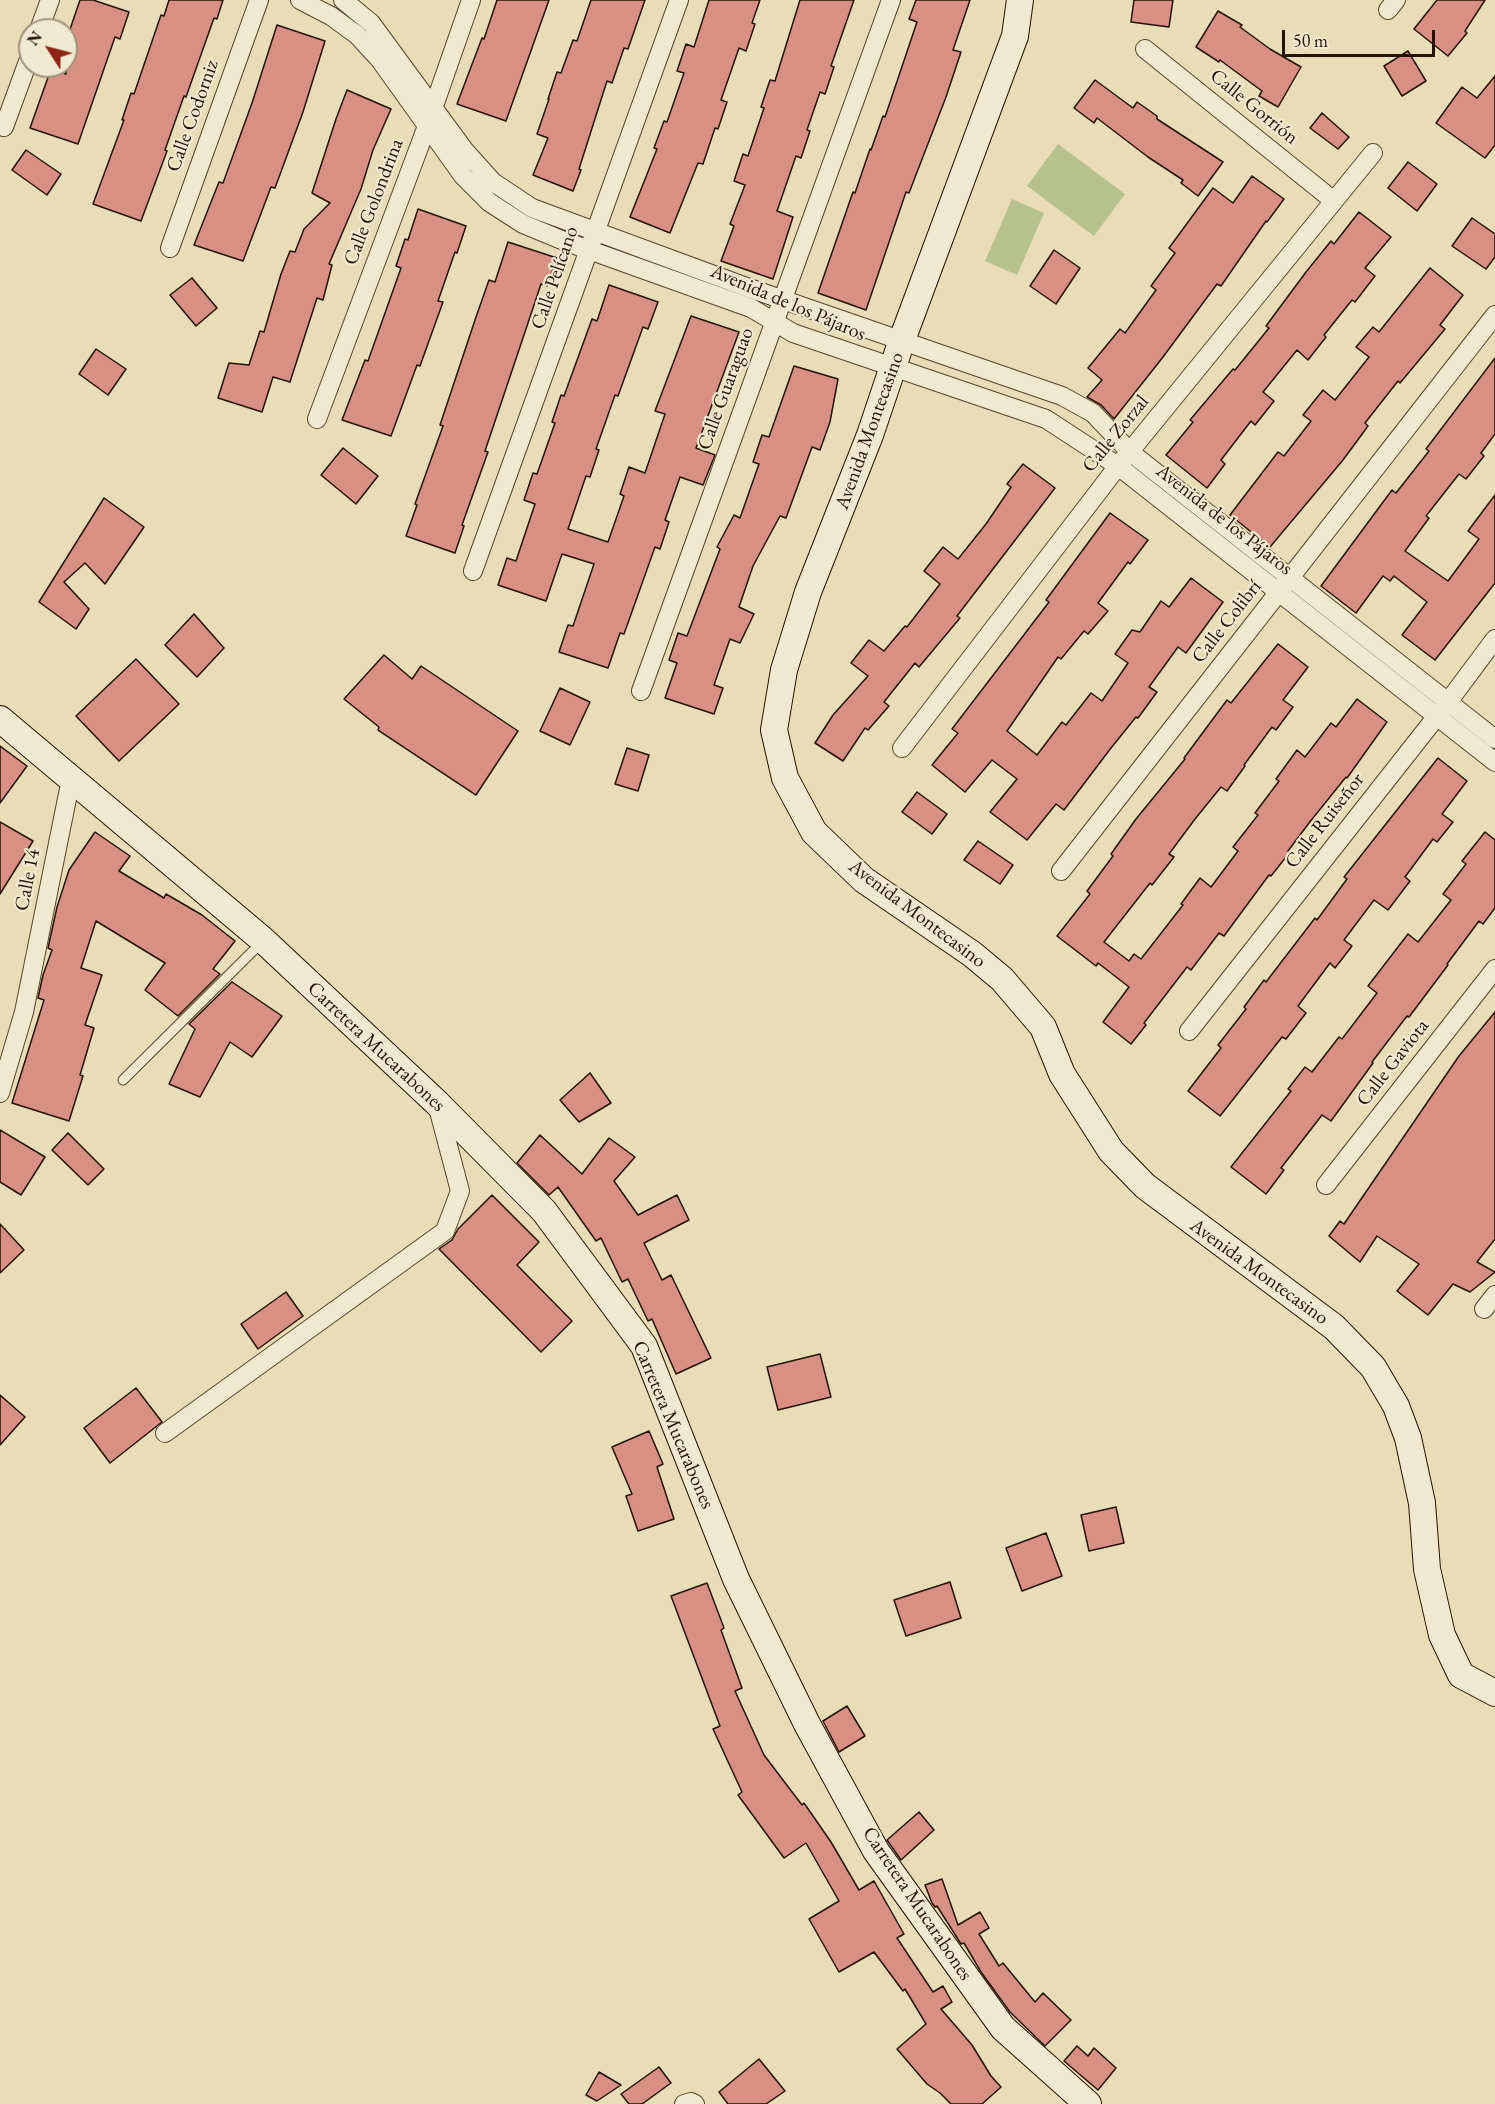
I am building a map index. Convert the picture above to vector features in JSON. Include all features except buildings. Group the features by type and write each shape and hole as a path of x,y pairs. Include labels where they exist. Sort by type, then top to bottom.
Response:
{"street":[{"path":"43,18 50,0"},
{"name":"Calle Codorniz","path":"170,248 259,0"},
{"name":"Avenida de los Pájaros","path":"300,0 331,16 357,34 380,60 463,176 489,202 523,224 751,308 793,333 893,369 1046,419 1124,459 1442,709 1495,762"},
{"name":"Avenida de los Pájaros","path":"343,0 371,22 465,151 493,182 532,208 782,299 1062,396 1093,413 1124,459"},
{"name":"Calle Golondrina","path":"317,419 427,126 471,0"},
{"name":"Calle Pelícano","path":"473,571 679,0"},
{"name":"Calle Guaraguao","path":"641,691 891,0"},
{"name":"Avenida Montecasino","path":"1020,0 1015,36 902,340 870,435 808,592 784,670 774,730 785,778 814,832 864,880 972,954 1002,979 1044,1027 1062,1074 1111,1151 1138,1179 1334,1327 1373,1367 1396,1406 1408,1438 1422,1503 1427,1569 1442,1635 1461,1675 1495,1693"},
{"name":"Calle Gorrión","path":"1145,49 1334,201"},
{"path":"4,127 22,78"},
{"name":"Calle Zorzal","path":"902,748 1124,459 1373,153"},
{"name":"Calle Colibrí","path":"1061,871 1495,315"},
{"name":"Calle Ruiseñor","path":"1190,1031 1495,639"},
{"name":"Avenida de los Pájaros","path":"1442,709 1495,739"},
{"name":"Carretera Mucarabones","path":"0,719 263,940 436,1103 544,1211 644,1346 736,1579 807,1724 876,1851 1003,2028 1088,2104"},
{"name":"Calle 14","path":"0,1093 24,1012 71,779"},
{"name":"Calle Gaviota","path":"1326,1185 1495,969"},
{"path":"165,1432 445,1231 460,1191 436,1103"},
{"path":"684,2104 691,2102 695,2104"}],"lane":[{"path":"123,1080 263,940"}],"green space":[{"path":"1058,144 1125,194 1094,236 1027,186"},
{"path":"1012,199 1044,213 1017,275 985,261"}]}
